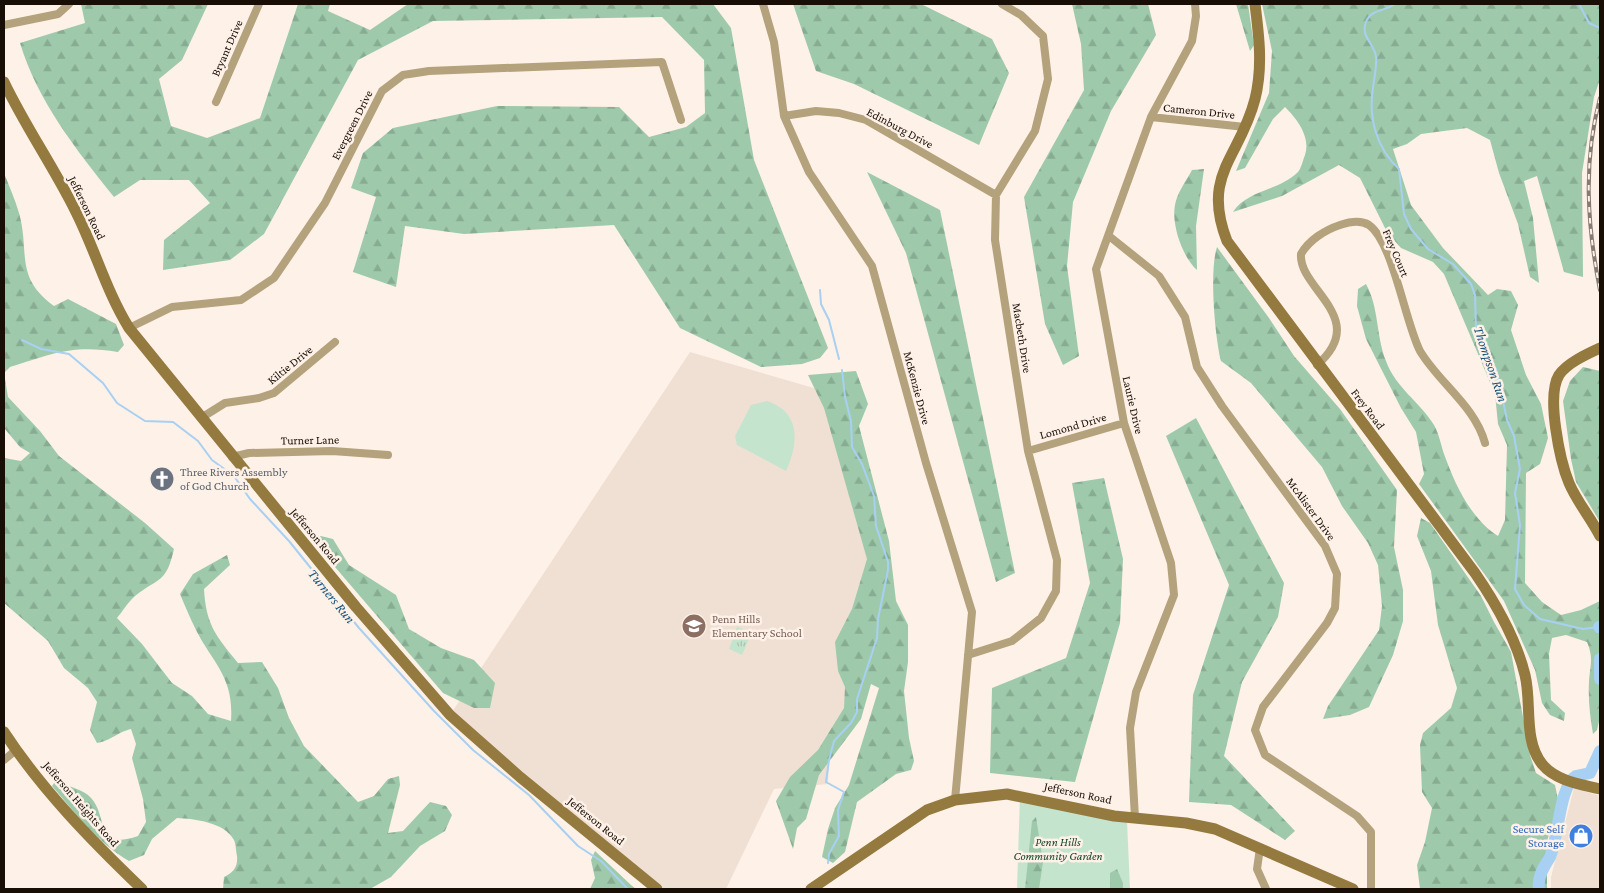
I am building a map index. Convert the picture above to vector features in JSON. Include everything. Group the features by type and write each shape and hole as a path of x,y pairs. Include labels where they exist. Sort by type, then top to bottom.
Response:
{"street":[{"path":"56,4 58,14"},
{"path":"4,25 58,14 69,4"},
{"name":"Bryant Drive","path":"216,102 259,4"},
{"name":"McKenzie Drive","path":"763,4 774,42 784,116 808,172 872,266 926,463 972,612 955,800"},
{"name":"Macbeth Drive","path":"968,655 1012,641 1041,618 1056,591 1057,560 1028,451 995,240 996,195 1035,130 1048,80 1043,36 1021,15 1002,4"},
{"name":"Laurie Drive","path":"1135,818 1130,728 1136,692 1174,595 1171,563 1124,423 1096,269 1150,117 1192,41 1196,16 1195,4"},
{"name":"Frey Road","path":"1255,4 1260,42 1260,70 1255,100 1245,127 1227,162 1219,186 1217,202 1219,221 1227,241 1317,364 1475,573 1495,603 1523,665 1528,688 1531,735 1537,757 1543,766 1560,778 1600,789"},
{"name":"Evergreen Drive","path":"129,328 172,306 241,300 274,278 326,203 382,91 403,75 429,71 662,62 681,120"},
{"name":"Jefferson Road","path":"4,82 15,106 75,210 108,290 129,328 232,457 382,638 450,715 520,777 657,889"},
{"name":"Edinburg Drive","path":"784,116 816,111 839,113 866,120 996,195"},
{"name":"Cameron Drive","path":"1150,117 1245,127"},
{"name":"Frey Court","path":"1317,364 1330,351 1336,335 1335,326 1330,307 1305,271 1301,254 1312,241 1333,228 1361,222 1372,227 1382,244 1420,350 1475,421 1485,443"},
{"name":"McAlister Drive","path":"1109,236 1158,276 1185,317 1197,367 1222,406 1325,546 1337,574 1335,608 1327,622 1263,707 1255,730 1265,755 1357,816 1371,832 1371,889"},
{"name":"Kiltie Drive","path":"201,418 225,403 259,398 274,393 335,342"},
{"path":"1600,348 1578,360 1560,374 1554,394 1557,430 1569,483 1600,536"},
{"name":"Lomond Drive","path":"1028,451 1124,423"},
{"name":"Turner Lane","path":"232,457 249,453 332,451 388,455"},
{"name":"Jefferson Heights Road","path":"4,732 16,750 86,834 140,889"},
{"path":"4,760 16,750"},
{"name":"Jefferson Road","path":"812,889 918,816 955,800 1007,794 1135,818 1201,825 1260,848 1353,889"},
{"path":"1260,848 1257,869 1266,889"}],"shaded area":[{"name":"Penn Hills Elementary School","path":"690,352 845,397 888,570 829,760 828,784 774,789 726,889 658,889 450,715"},
{"name":"Secure Self Storage","path":"1574,788 1600,796 1600,889 1551,889 1551,877"}],"green space":[{"path":"81,4 208,4 182,60 159,79 171,126 207,138 260,118 298,4 330,4 328,11 370,30 408,4 713,4 731,28 754,160 828,348 820,358 802,364 761,367 680,328 614,225 464,234 405,226 396,287 353,272 376,197 351,188 363,153 393,128 497,106 619,107 649,137 686,127 705,113 704,60 662,17 433,21 358,60 264,234 230,260 163,270 164,240 210,203 189,180 140,180 114,197 72,143 47,105 27,64 20,43 85,23"},
{"path":"793,4 921,4 992,39 1009,73 979,145 854,84 816,71"},
{"path":"1072,4 1148,4 1156,35 1111,111 1073,202 1067,266 1079,356 1063,365 1045,324 1024,197 1084,90 1081,44"},
{"path":"1236,4 1248,4 1254,45 1250,51"},
{"path":"1262,4 1600,4 1600,79 1594,97 1582,173 1583,277 1564,272 1537,176 1524,181 1533,218 1539,283 1530,277 1518,224 1499,173 1490,140 1467,128 1421,134 1407,144 1393,149 1411,205 1443,248 1488,295 1497,289 1511,291 1518,305 1511,330 1526,375 1541,404 1548,438 1540,464 1526,473 1525,583 1542,602 1561,615 1581,610 1600,601 1600,717 1597,730 1593,734 1589,695 1591,658 1587,642 1566,635 1552,638 1549,654 1551,700 1565,713 1564,721 1550,715 1542,703 1535,670 1504,601 1419,484 1424,474 1416,432 1401,408 1366,339 1357,306 1358,289 1366,284 1373,302 1380,342 1390,370 1401,387 1434,425 1448,465 1465,500 1479,520 1498,536 1505,520 1507,445 1498,424 1495,394 1444,274 1433,262 1401,248 1387,232 1360,178 1339,165 1282,196 1233,212 1246,199 1282,183 1298,172 1306,148 1302,129 1285,107 1273,119 1245,168 1236,171 1269,93 1272,51"},
{"path":"1204,169 1196,226 1197,270 1187,258 1179,240 1174,213 1178,196 1192,170"},
{"path":"867,172 940,210 1015,573 996,582 906,253"},
{"path":"4,173 19,213 28,274 33,285 54,306 68,299 116,324 124,345 118,352 88,349 62,352 10,367 4,373"},
{"path":"1217,247 1269,318 1294,356 1340,409 1397,490 1394,547 1403,590 1403,621 1393,655 1369,707 1350,715 1323,719 1328,706 1379,630 1382,606 1378,565 1368,543 1342,506 1322,467 1251,383 1221,361 1213,287"},
{"path":"1583,367 1600,371 1600,522 1576,482 1563,401 1570,381"},
{"path":"856,371 868,404 859,426 889,541 896,601 908,625 908,662 904,691 909,738 914,761 911,770 896,774 857,802 845,852 833,863 822,857 828,829 835,808 849,785 879,688 871,684 861,719 819,775 806,819 797,828 793,849 776,801 790,777 818,750 844,708 845,687 838,671 835,642 852,609 867,559 824,408 808,375"},
{"path":"4,373 8,397 40,431 59,456 145,523 174,549 168,568 160,579 135,596 117,618 142,644 172,683 192,696 208,714 231,721 231,706 226,682 196,630 180,594 193,574 227,555 230,565 204,589 210,621 230,654 238,663 262,662 278,688 289,718 304,746 358,802 374,796 388,779 399,776 400,785 388,833 403,831 430,802 446,806 452,815 445,831 420,846 391,877 370,889 223,889 224,877 237,864 234,840 216,825 192,819 177,818 152,839 144,855 129,861 97,837 52,786 56,780 88,795 99,811 108,835 114,839 124,840 138,836 146,822 143,799 132,758 136,744 131,729 97,743 90,730 97,702 88,688 64,668 48,641 4,603 4,458 21,461 30,453 20,447 4,428"},
{"path":"767,401 778,406 786,413 794,430 793,450 786,471 737,445 735,436 751,405"},
{"path":"1196,418 1284,583 1278,617 1242,682 1224,756 1295,831 1285,840 1231,805 1189,802 1193,695 1229,585 1166,436"},
{"path":"1104,478 1123,559 1120,623 1075,782 990,773 992,688 1066,658 1090,583 1072,483"},
{"path":"1421,518 1430,523 1481,596 1511,652 1530,755 1536,773 1555,785 1559,804 1547,841 1547,889 1420,889 1417,865 1425,842 1432,808 1422,792 1420,745 1423,733 1451,708 1457,688 1438,625 1431,571 1417,536"},
{"path":"321,536 333,539 349,565 396,595 409,629 441,648 474,660 495,683 490,708 474,708 443,693 311,539"},
{"path":"737,627 752,632 742,655 729,649"},
{"name":"Penn Hills Community Garden","path":"1020,795 1127,821 1130,889 1017,889"},
{"path":"1036,817 1043,862 1039,889 1025,889 1032,821"},
{"path":"595,851 636,889 590,889 595,878 591,860"},
{"path":"1117,869 1123,883 1123,889 1110,889 1110,873"}],"waterway":[{"name":"Thompson Run","path":"1395,4 1371,15 1365,27 1366,36 1376,57 1372,99 1373,122 1385,152 1399,169 1404,214 1411,229 1428,249 1453,264 1471,284 1475,295 1476,331 1486,346 1497,372 1507,420 1514,436 1520,469 1515,493 1520,525 1515,589 1524,605 1540,619 1583,629 1599,627 1600,621"},
{"path":"1579,4 1589,23 1600,28"},
{"path":"820,290 821,304 829,320 839,359"},
{"name":"Turners Run","path":"22,340 41,349 69,354 103,383 117,403 145,421 173,422 198,441 212,460 234,476 250,499 289,541 359,628 434,711 473,750 529,795 578,846 601,861 628,889"},
{"path":"828,863 829,854 839,836 838,810 844,792 826,782 829,760 834,741 851,723 857,712 857,699 877,638 878,619 888,570 888,562 876,526 874,496 862,464 852,447 851,421 845,397 842,370"},
{"name":"Thompson Run","path":"1600,659 1600,679"},
{"name":"Thompson Run","path":"1539,889 1540,876 1553,848 1566,790 1576,776 1590,773 1600,751"}],"railway":[{"path":"1600,98 1591,146 1589,170 1592,242 1600,290"}],"place":[{"name":"Three Rivers Assembly of God Church","path":"162,479"},
{"name":"Penn Hills Elementary School","path":"694,626"},
{"name":"Secure Self Storage","path":"1581,836"}]}
